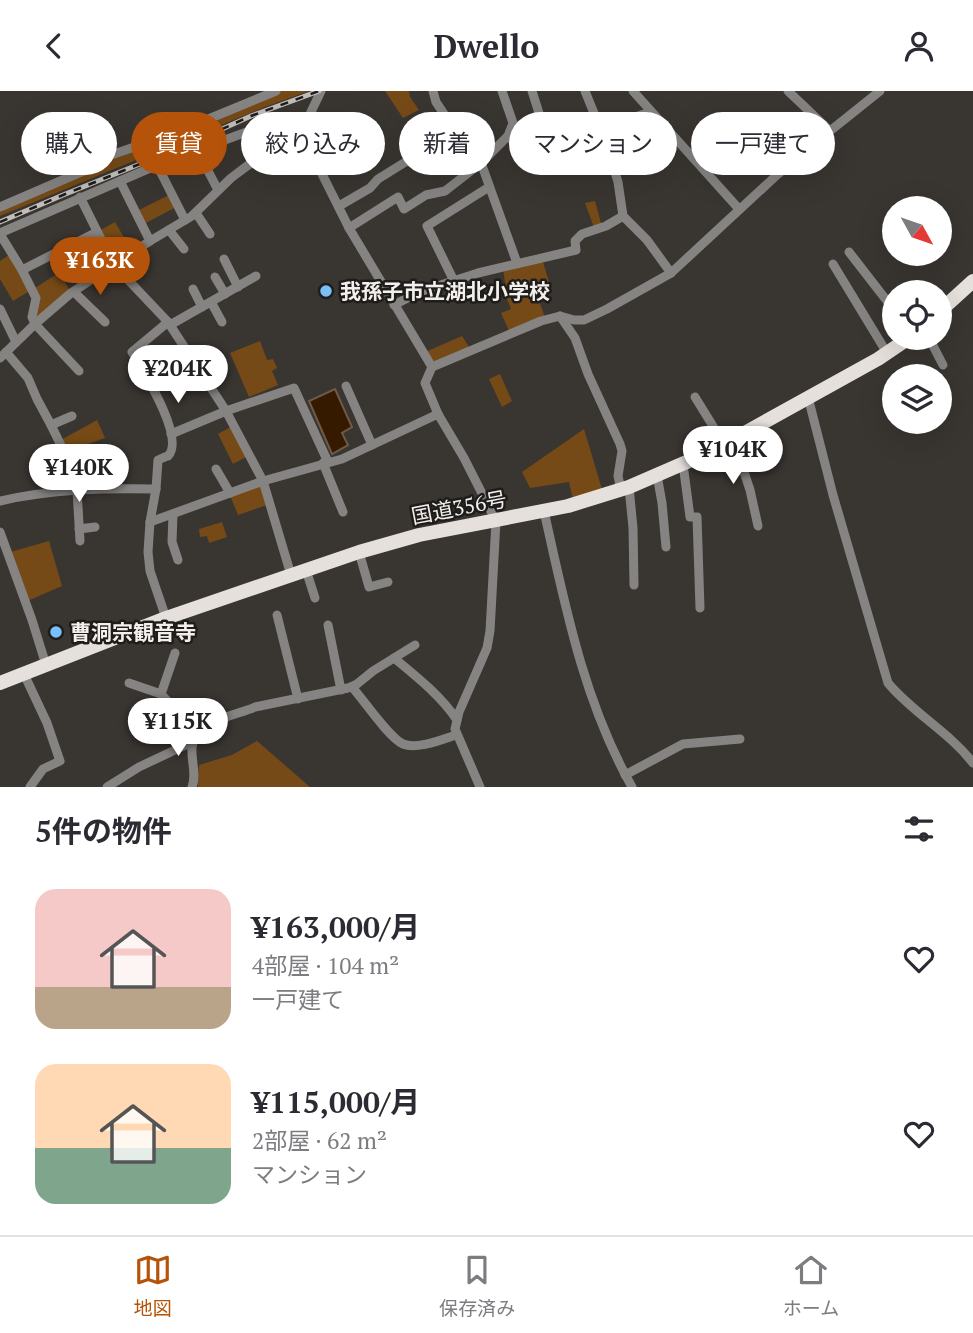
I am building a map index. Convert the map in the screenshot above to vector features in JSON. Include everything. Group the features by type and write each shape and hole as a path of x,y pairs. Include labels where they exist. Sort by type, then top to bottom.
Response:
{"highway":[{"path":"952,302 971,287"},
{"name":"国道356号","path":"0,683 166,618 359,552 419,535 574,505 625,488 728,442 891,350"}],"street":[{"path":"0,207 89,169 111,155 172,134 276,91"},
{"path":"311,112 321,91"},
{"path":"433,91 436,102 443,112"},
{"path":"495,149 508,136 513,123 502,91"},
{"path":"508,136 530,156 550,148 531,91"},
{"path":"585,91 594,112"},
{"path":"633,91 739,209"},
{"path":"788,91 811,112"},
{"path":"835,128 880,91"},
{"path":"339,206 370,188 378,179 399,166"},
{"path":"80,541 79,489 29,378 3,355 61,301 196,213 241,171"},
{"path":"79,371 35,324 32,317 36,298 0,234 134,175"},
{"path":"162,175 185,220"},
{"path":"210,175 218,190"},
{"path":"323,175 349,228 432,367"},
{"path":"349,228 398,197 404,209 426,195 445,191 466,175"},
{"path":"485,175 517,263"},
{"path":"616,175 623,216 647,240 671,273"},
{"path":"480,787 455,729 459,712 487,648 496,521 438,414 425,383 432,367 541,321 560,316 584,320 607,309 671,273 777,175"},
{"path":"120,181 150,241"},
{"path":"454,281 427,226 489,187"},
{"path":"80,197 114,265 169,323 226,411 263,481 291,575"},
{"path":"196,213 210,234"},
{"path":"394,305 419,292 454,281 576,250 575,241 582,234 606,226 623,216"},
{"path":"169,230 184,249"},
{"path":"22,271 97,232"},
{"path":"849,252 882,295"},
{"path":"224,259 238,287"},
{"path":"833,264 887,353"},
{"path":"166,618 150,571 148,552 158,460 167,456 171,450 171,434 156,392 132,352 169,323 256,276"},
{"path":"215,277 225,294"},
{"path":"193,289 222,322"},
{"path":"74,292 105,322"},
{"path":"0,309 16,342"},
{"path":"560,316 575,338 587,374 620,443 622,451 618,477 625,488 633,528 634,585"},
{"path":"346,386 372,445"},
{"path":"171,434 226,411 294,388 343,512"},
{"path":"695,397 728,442 750,490 758,526"},
{"path":"807,397 836,508 888,683 955,742 973,763"},
{"path":"150,522 263,481 342,459 438,414"},
{"path":"51,425 72,416"},
{"path":"683,464 690,517 697,517 700,608"},
{"path":"216,469 230,493"},
{"path":"657,475 666,547"},
{"path":"0,501 31,494 79,489 156,489"},
{"path":"544,512 587,687 615,757 632,787"},
{"path":"173,514 173,542 178,560"},
{"path":"79,529 96,527"},
{"path":"0,532 46,665"},
{"path":"359,552 369,587 388,582"},
{"path":"306,570 315,598"},
{"path":"277,615 284,628 298,699"},
{"path":"328,625 341,690"},
{"path":"191,787 195,777 192,747 206,727 217,720 255,707 352,687 415,645"},
{"path":"161,694 175,653"},
{"path":"394,658 445,703 457,720"},
{"path":"24,674 47,723 60,761 43,769 30,787"},
{"path":"129,683 161,694 174,706 196,738"},
{"path":"352,687 392,735 404,744 435,742 456,735"},
{"path":"138,726 174,706"},
{"path":"107,787 196,738"},
{"path":"625,775 683,744 740,739"}],"shaded area":[{"path":"276,91 309,91 253,112 241,112 241,117 227,123 227,112 222,112"},
{"path":"385,91 409,91 419,110 399,112"},
{"path":"131,147 131,162 117,168 117,153"},
{"path":"68,175 100,175 0,216 0,207"},
{"path":"171,194 178,206 142,225 135,212"},
{"path":"595,201 602,227 595,230 585,203"},
{"path":"115,222 133,253 114,265 97,232"},
{"path":"12,253 32,290 60,272 71,293 35,324 31,290 13,301 0,279 0,261"},
{"path":"542,259 550,285 535,290 546,320 510,333 501,313 511,309 503,267"},
{"path":"462,336 471,350 432,367 423,353"},
{"path":"260,341 267,360 273,359 277,368 272,371 278,385 249,397 230,353"},
{"path":"500,374 512,401 502,407 489,379"},
{"path":"335,389 352,427 342,433 348,445 332,454 309,401"},
{"path":"97,420 105,438 65,452 59,441"},
{"path":"234,425 250,455 233,464 218,434"},
{"path":"584,429 604,496 574,504 569,482 530,488 522,472"},
{"path":"263,481 267,505 238,515 229,493"},
{"path":"222,522 227,537 209,543 207,536 200,537 199,529"},
{"path":"49,541 62,586 25,602 7,553"},
{"path":"257,741 310,787 198,787 199,765 232,755"}],"railway":[{"path":"0,222 251,116 319,91"}],"place":[{"name":"我孫子市立湖北小学校","path":"326,291"},
{"name":"曹洞宗観音寺","path":"56,632"}]}
